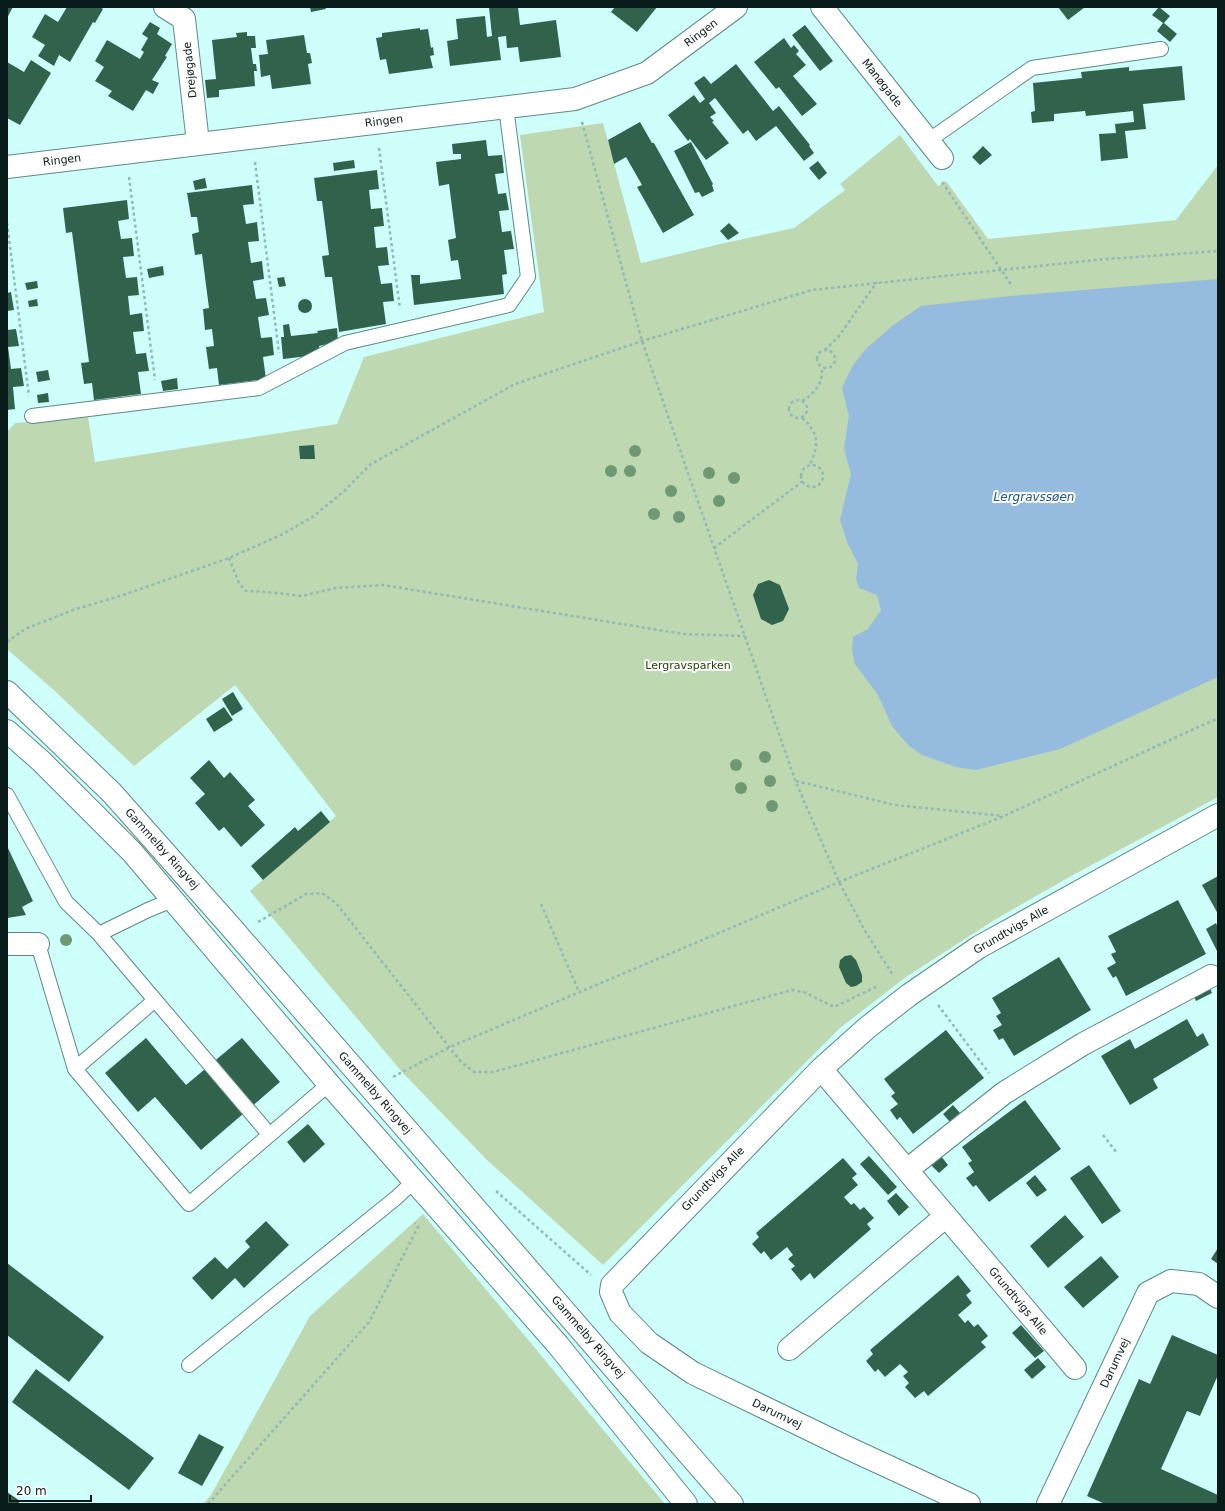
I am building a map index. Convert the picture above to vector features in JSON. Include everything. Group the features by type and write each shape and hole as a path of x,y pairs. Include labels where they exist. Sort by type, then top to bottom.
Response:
{"street":[{"name":"Drejøgade","path":"165,7 184,19 198,143"},
{"name":"Ringen","path":"7,167 575,98 647,73 736,7"},
{"name":"Manøgade","path":"822,7 942,158"},
{"name":"Gammelby Ringvej","path":"7,692 122,805 245,944 732,1504"},
{"path":"7,731 41,761 132,852 329,1084 558,1345 686,1504"},
{"name":"Grundtvigs Alle","path":"611,1292 612,1285 820,1069 868,1027 916,990 979,947 1218,815"},
{"path":"7,944 38,944"},
{"path":"907,1170 1004,1093 1083,1044 1211,976"},
{"name":"Grundtvigs Alle","path":"820,1069 1074,1368"},
{"path":"789,1349 946,1216"},
{"name":"Darumvej","path":"1048,1504 1148,1292 1171,1281 1200,1284 1218,1297"},
{"name":"Darumvej","path":"611,1292 620,1313 649,1343 693,1373 848,1448 969,1504"}],"lane":[{"path":"928,141 1032,68 1161,49"},
{"path":"32,416 259,388 345,343 509,305 528,277 506,107"},
{"path":"7,795 66,902 99,934 269,1134"},
{"path":"99,934 172,900"},
{"path":"38,944 76,1069 189,1204 329,1084"},
{"path":"76,1069 155,1000"},
{"path":"189,1365 396,1198 414,1181"}],"path":[{"path":"575,98 642,341 795,780 839,882 865,932 895,978 916,990 1004,1093"},
{"path":"375,122 402,330"},
{"path":"252,137 282,376"},
{"path":"126,152 158,400"},
{"path":"942,158 941,181 1012,286"},
{"path":"7,223 32,416"},
{"path":"7,642 25,629 66,613 229,558 282,534 314,516 344,491 371,464 515,384 642,341 812,290 1001,269 1218,251"},
{"path":"802,401 808,408 806,414 799,419 793,417 789,409 791,403 799,400 802,401 815,392 820,384 822,367 818,363 818,358 820,353 839,336 877,282"},
{"path":"822,367 830,367 835,361 833,353 825,350"},
{"path":"802,418 812,428 817,442 816,450 809,466 806,467 803,472 803,481 808,486 818,486 822,480 822,473 819,468 812,465 809,466"},
{"path":"714,548 803,481"},
{"path":"229,558 239,583 246,591 302,596 336,588 382,585 683,634 745,636"},
{"path":"387,1080 450,1047 839,882 1004,816 1218,718"},
{"path":"795,780 895,805 1004,816"},
{"path":"254,924 306,894 322,893 336,903 461,1062 474,1072 493,1072 792,990 804,992 834,1007 895,978"},
{"path":"541,904 579,992"},
{"path":"1103,1135 1117,1153"},
{"path":"208,1504 369,1322 418,1227 396,1198"}],"green space":[{"name":"Lergravsparken","path":"603,123 641,263 794,228 845,190 840,184 900,135 938,186 946,181 988,239 1176,220 1218,165 1218,797 1073,875 996,919 906,977 840,1028 603,1265 487,1160 402,1072 250,891 336,816 235,685 134,766 57,693 7,649 7,432 15,423 88,417 95,462 337,424 364,357 544,312 520,135"},
{"path":"423,1214 665,1504 203,1504 211,1495 310,1316"}],"water":[{"name":"Lergravssøen","path":"1218,279 1218,677 1060,749 976,770 956,767 922,755 908,745 892,726 878,695 855,664 852,651 853,637 868,629 881,610 877,595 859,588 856,580 858,564 847,542 840,520 851,474 844,449 849,416 842,388 853,365 866,349 892,326 921,306 1011,296"}],"building":[{"path":"7,7 13,7 7,18"},
{"path":"67,7 100,7 103,9 95,23 93,22 70,62 59,55 54,66 38,56 45,45 32,37 45,14 58,22"},
{"path":"310,7 325,7 326,9 311,12"},
{"path":"489,7 518,7 520,25 556,20 561,57 520,62 518,47 507,48 506,36 498,37 501,60 450,66 447,41 458,39 456,19 485,16 487,37 492,36"},
{"path":"615,7 657,7 637,32 611,12"},
{"path":"1058,7 1085,7 1068,20"},
{"path":"1159,7 1170,16 1164,23 1177,34 1170,42 1157,31 1163,23 1152,15"},
{"path":"150,22 160,28 157,34 172,44 165,56 167,57 152,80 159,83 153,94 146,90 133,111 108,96 112,91 95,81 104,67 95,61 107,40 140,59 144,52 141,50 148,38 142,34"},
{"path":"805,25 833,61 820,71 792,35"},
{"path":"420,28 420,30 428,29 431,48 433,47 434,55 430,56 433,68 389,74 386,59 380,60 376,38 382,37 382,33"},
{"path":"247,32 247,36 255,36 256,48 251,48 253,64 256,64 257,71 254,71 255,86 219,90 219,97 207,98 205,80 216,79 212,40 237,37 236,33"},
{"path":"304,35 307,53 310,53 312,63 308,64 311,84 272,89 270,75 261,77 259,55 268,54 266,40"},
{"path":"784,38 791,48 794,45 799,51 796,54 806,65 793,76 817,104 802,116 779,87 776,89 754,62"},
{"path":"31,60 51,73 20,125 7,118 7,62 24,72"},
{"path":"736,64 773,111 779,106 810,145 809,146 814,153 804,161 776,126 756,141 748,130 743,134 715,98 709,103 716,113 710,117 714,121 712,122 729,143 706,160 690,139 688,141 668,115 694,95 700,103 705,99 694,83 704,76 711,84"},
{"path":"1182,66 1185,100 1143,104 1146,129 1125,131 1128,158 1101,161 1099,134 1116,133 1115,124 1134,122 1133,111 1086,116 1085,111 1054,114 1054,121 1032,123 1031,112 1035,111 1033,83 1082,78 1081,72 1129,67 1129,71"},
{"path":"640,122 652,143 654,143 694,215 663,233 637,187 642,185 626,157 614,164 608,140"},
{"path":"486,140 488,156 502,155 504,173 495,174 498,194 506,193 509,210 499,211 502,232 511,231 514,249 504,250 507,274 502,275 504,294 414,305 411,275 420,275 420,284 461,279 458,260 451,261 448,240 456,238 449,184 439,186 436,162 461,159 461,154 453,154 452,144"},
{"path":"691,142 713,184 714,191 702,197 699,192 695,193 674,151"},
{"path":"983,146 992,155 980,165 972,157"},
{"path":"354,160 355,168 334,171 333,163"},
{"path":"818,161 827,173 819,180 809,168"},
{"path":"377,170 379,189 369,190 371,209 382,208 384,226 374,227 376,248 387,247 389,265 378,266 381,284 392,283 394,301 383,302 386,324 339,332 332,277 325,277 322,256 329,255 322,201 317,201 314,178"},
{"path":"205,178 207,188 195,190 193,181"},
{"path":"252,185 254,204 243,205 246,224 257,222 259,241 248,242 251,263 262,261 264,279 253,281 256,299 266,298 269,315 258,317 261,338 272,337 274,355 263,357 266,379 219,385 217,368 209,369 206,347 214,346 212,329 205,330 203,309 209,308 202,254 195,255 192,234 199,232 197,217 191,217 187,193"},
{"path":"127,200 129,219 118,221 121,239 132,238 134,256 123,257 126,278 137,277 139,295 128,296 130,315 142,313 144,331 133,332 136,354 146,353 149,371 138,372 141,394 94,400 92,383 84,384 81,363 89,362 72,232 66,233 63,208"},
{"path":"729,223 739,233 728,240 720,231"},
{"path":"163,266 164,275 149,278 147,269"},
{"path":"284,277 286,286 279,287 277,278"},
{"path":"37,281 38,288 27,290 25,283"},
{"path":"11,292 14,310 7,311 7,293"},
{"path":"37,299 38,306 29,307 28,301"},
{"path":"305,299 310,301 312,306 310,311 305,313 300,311 298,306 300,301"},
{"path":"289,324 291,336 318,333 317,331 337,328 338,342 319,346 320,351 308,356 283,359 281,337 284,337 283,325"},
{"path":"16,329 19,346 8,347 11,369 21,368 24,386 13,387 15,409 7,410 7,330"},
{"path":"48,370 50,380 38,382 36,372"},
{"path":"177,378 178,389 163,391 161,381"},
{"path":"48,393 49,402 38,403 37,395"},
{"path":"314,445 315,459 300,459 299,446"},
{"path":"769,580 780,585 789,609 783,621 772,625 761,619 753,595 758,584"},
{"path":"233,692 243,709 232,716 222,699"},
{"path":"224,707 233,720 214,732 206,719"},
{"path":"209,760 224,778 230,772 255,800 248,806 265,825 241,847 224,827 219,831 195,803 205,794 190,778"},
{"path":"321,811 330,822 263,880 251,866 295,827 298,831"},
{"path":"7,846 33,901 22,907 26,915 7,918"},
{"path":"1218,876 1218,914 1202,885"},
{"path":"1178,900 1206,954 1126,996 1116,976 1113,978 1107,968 1116,963 1111,954 1116,952 1108,936"},
{"path":"1216,923 1218,928 1218,953 1206,929"},
{"path":"851,955 856,960 862,975 862,982 851,987 846,983 839,967 840,960 845,956"},
{"path":"1059,957 1091,1010 1014,1056 1003,1038 999,1040 993,1030 1002,1025 996,1016 1001,1013 992,998"},
{"path":"1209,986 1212,993 1196,1001 1193,994"},
{"path":"1187,1019 1197,1037 1203,1033 1209,1045 1153,1079 1158,1088 1130,1105 1101,1056 1130,1039 1135,1049"},
{"path":"946,1030 984,1078 913,1134 900,1117 897,1120 890,1110 898,1104 891,1096 895,1093 884,1079"},
{"path":"146,1038 186,1085 242,1038 280,1082 201,1150 155,1097 138,1112 105,1073"},
{"path":"1025,1100 1061,1149 989,1202 976,1185 973,1187 966,1178 974,1172 968,1163 972,1161 962,1147"},
{"path":"953,1105 960,1113 950,1122 943,1114"},
{"path":"308,1124 325,1144 304,1163 287,1142"},
{"path":"869,1156 897,1187 888,1195 860,1164"},
{"path":"941,1156 948,1165 939,1173 931,1165"},
{"path":"843,1158 857,1174 852,1178 858,1185 844,1197 851,1205 854,1203 860,1210 864,1207 874,1218 867,1224 871,1229 814,1279 810,1273 801,1281 791,1269 795,1266 788,1259 793,1255 787,1247 771,1260 764,1251 761,1254 752,1244 759,1237 756,1233"},
{"path":"1089,1165 1121,1211 1102,1224 1070,1178"},
{"path":"1035,1175 1047,1190 1037,1197 1026,1183"},
{"path":"896,1193 909,1207 899,1216 887,1201"},
{"path":"1065,1215 1084,1237 1048,1268 1030,1246"},
{"path":"266,1221 289,1245 244,1288 235,1278 212,1300 192,1278 215,1257 227,1269 250,1247 245,1241"},
{"path":"1218,1248 1218,1264 1211,1259"},
{"path":"1101,1256 1119,1277 1083,1308 1064,1287"},
{"path":"7,1263 104,1337 69,1382 7,1335"},
{"path":"958,1275 971,1291 966,1295 972,1303 958,1315 965,1323 968,1320 974,1327 978,1324 988,1336 981,1342 986,1347 928,1396 924,1391 915,1398 905,1387 909,1383 903,1376 908,1372 900,1364 885,1377 878,1369 875,1372 866,1361 873,1354 870,1350"},
{"path":"1021,1325 1044,1351 1035,1358 1012,1333"},
{"path":"1172,1335 1218,1355 1218,1375 1200,1416 1187,1411 1161,1469 1218,1495 1218,1504 1105,1504 1087,1496 1139,1379 1150,1384"},
{"path":"1038,1358 1046,1367 1032,1379 1024,1370"},
{"path":"36,1369 154,1458 129,1490 12,1402"},
{"path":"199,1434 224,1447 202,1486 178,1473"},
{"path":"7,1492 20,1501 18,1504 7,1504"}]}
